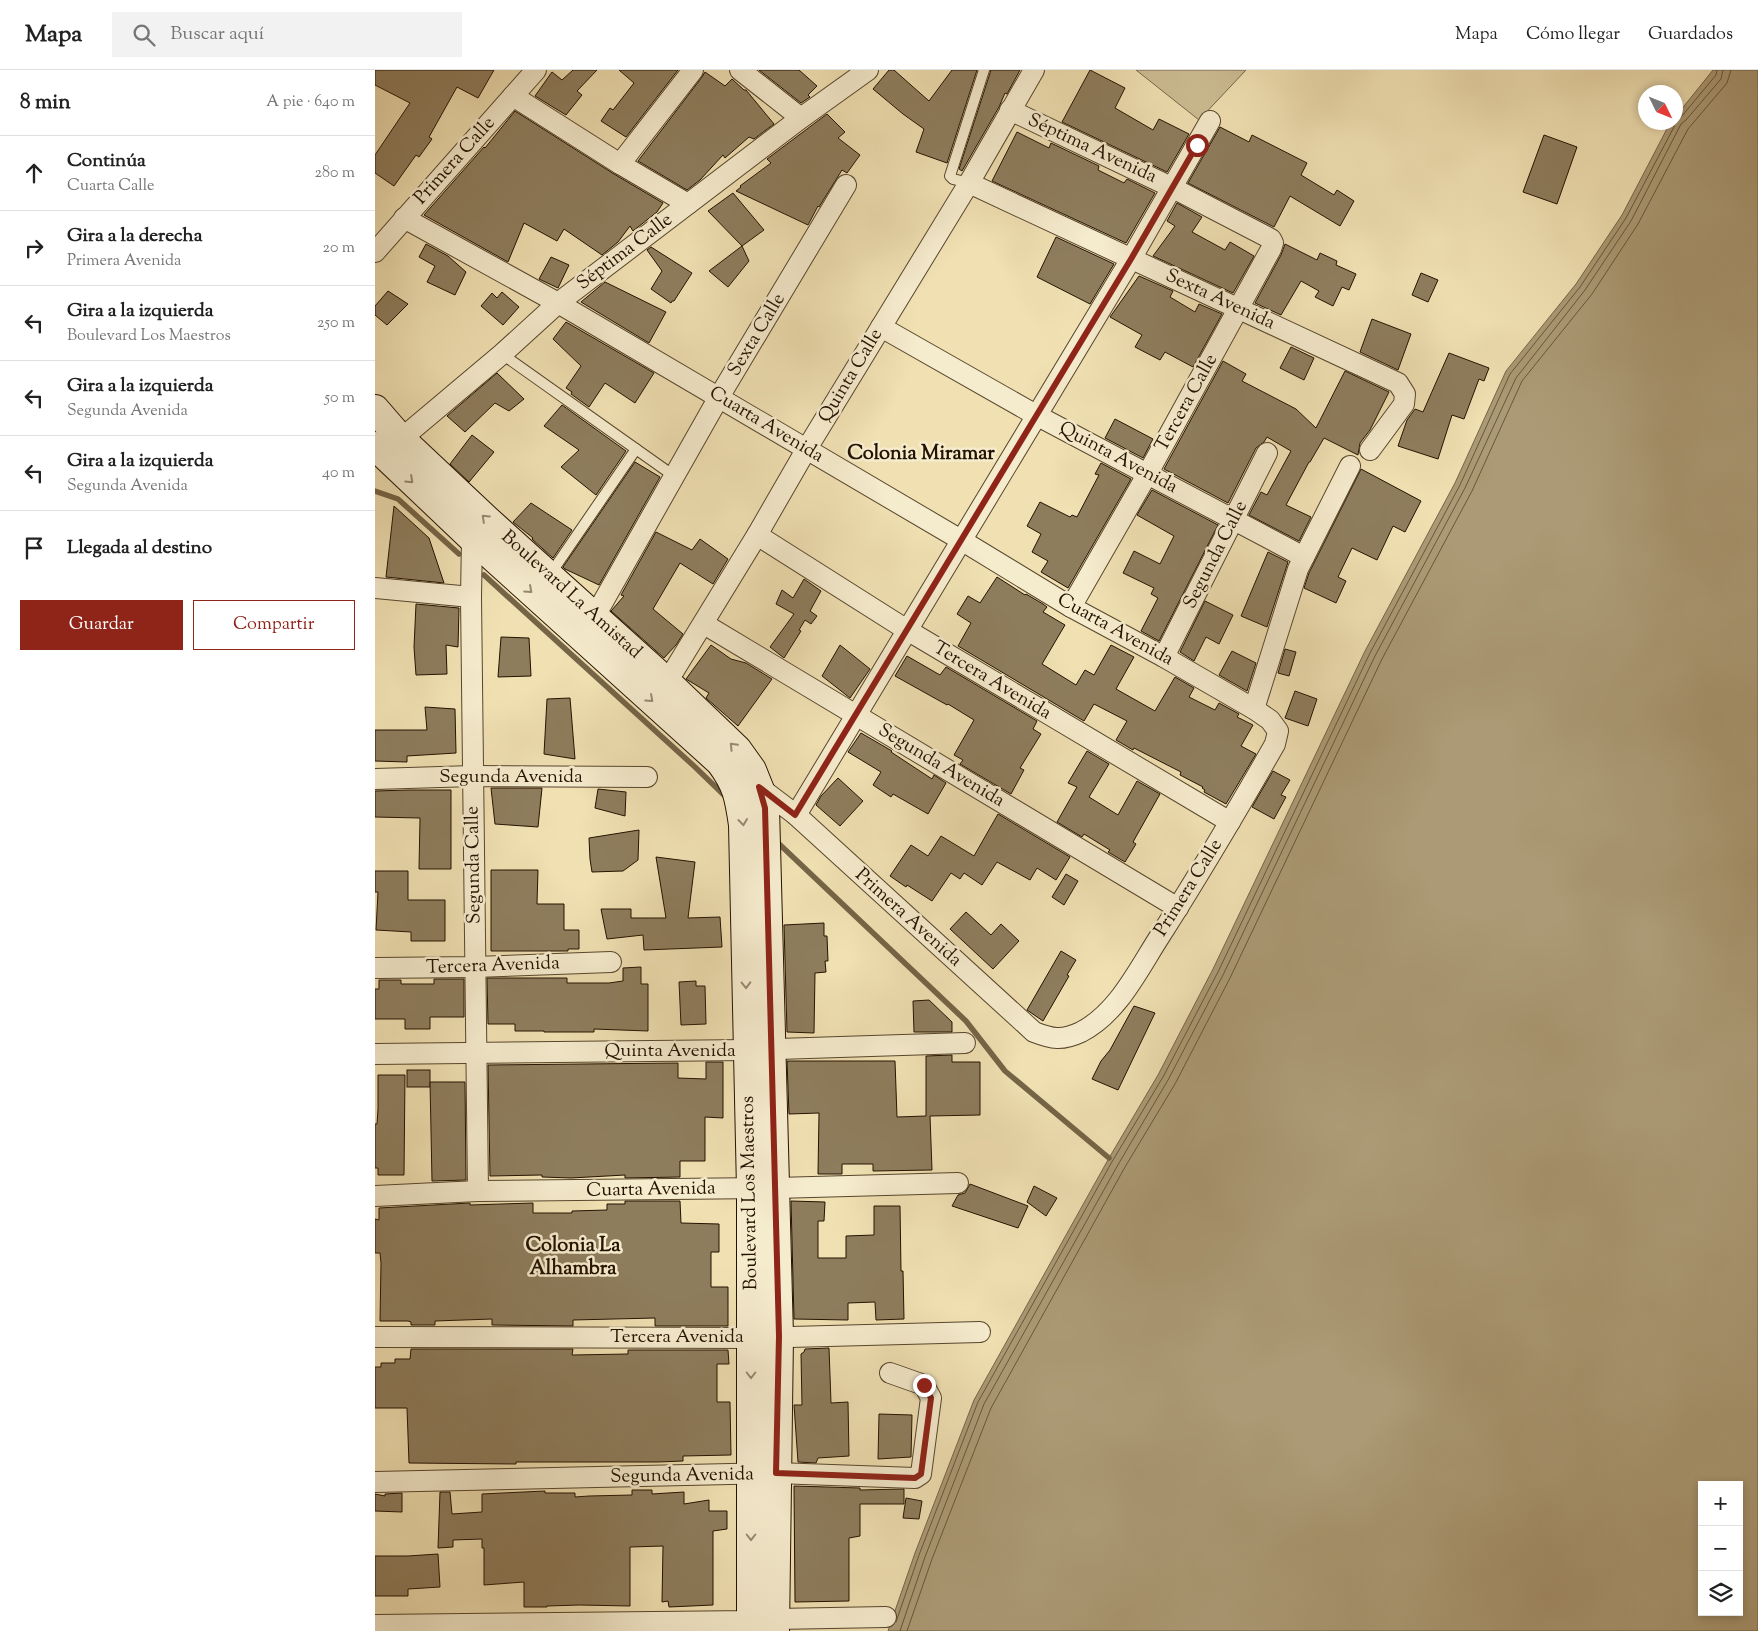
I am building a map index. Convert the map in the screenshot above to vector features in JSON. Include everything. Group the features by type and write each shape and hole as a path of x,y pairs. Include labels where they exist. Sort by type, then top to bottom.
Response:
{"street":[{"name":"Primera Calle","path":"375,252 536,70"},
{"path":"620,164 693,70"},
{"path":"740,70 801,118"},
{"name":"Séptima Calle","path":"384,446 502,354 558,303 801,118 868,70"},
{"name":"Quinta Calle","path":"667,682 969,183 1033,70"},
{"path":"513,96 620,164 688,204"},
{"name":"Séptima Avenida","path":"1010,110 1171,187 1271,239 1273,243 1271,249"},
{"path":"795,815 1131,259 1209,121"},
{"name":"Sexta Avenida","path":"969,183 1398,383 1405,394 1403,404 1370,450"},
{"name":"Sexta Calle","path":"595,616 719,397 846,185"},
{"name":"Cuarta Avenida","path":"404,218 558,303 961,540 1071,607 1254,709 1270,720 1278,731"},
{"name":"Tercera Calle","path":"1071,607 1148,473 1271,249"},
{"name":"Quinta Avenida","path":"881,327 1037,415 1304,557"},
{"name":"Boulevard La Amistad","path":"375,409 384,446 472,538 720,762"},
{"name":"Boulevard La Amistad","path":"384,446 485,518 667,682 737,749 752,770 749,791"},
{"name":"Segunda Calle","path":"1164,658 1267,453"},
{"path":"1254,709 1298,569 1350,466"},
{"name":"Tercera Avenida","path":"757,535 907,630 1230,822"},
{"name":"Segunda Calle","path":"472,538 471,597 478,1191"},
{"path":"375,588 471,597"},
{"name":"Segunda Avenida","path":"703,624 1178,908"},
{"name":"Primera Calle","path":"1082,1031 1113,1006 1124,992 1230,822 1275,744 1278,731"},
{"name":"Boulevard Los Maestros","path":"720,762 729,774 765,808 759,1050 763,1188 779,1336 763,1474"},
{"name":"Segunda Avenida","path":"375,778 473,776 647,777"},
{"name":"Primera Avenida","path":"749,791 795,815 1034,1032 1051,1039 1065,1038 1082,1031"},
{"name":"Tercera Avenida","path":"375,968 475,967 611,962"},
{"name":"Quinta Avenida","path":"375,1054 759,1050 965,1044"},
{"name":"Cuarta Avenida","path":"375,1196 478,1191 763,1188 958,1183"},
{"name":"Boulevard Los Maestros","path":"763,1188 751,1338 763,1474 763,1626"},
{"name":"Tercera Avenida","path":"375,1337 751,1338 980,1332"},
{"name":"Segunda Avenida","path":"375,1482 763,1474 915,1478 921,1474 931,1398 924,1385 890,1373"},
{"path":"375,1625 763,1626 887,1617"}],"lane":[{"path":"969,183 953,179 950,176 984,70"},
{"path":"502,354 674,476"},
{"path":"549,576 637,449"}],"shaded area":[{"path":"1136,70 1246,70 1199,120"}],"water":[{"path":"1713,70 1758,70 1758,1631 888,1631 915,1553 974,1400 1109,1158 1158,1075 1213,969 1365,651 1455,483 1506,371 1576,284 1622,215 1666,130 1683,130 1683,107"}],"building":[{"path":"375,70 494,70 478,98 457,87 429,137 432,139 419,157 416,155 394,186 375,173 375,155 410,103 375,85"},
{"path":"573,70 597,70 577,91 582,95 566,115 535,96 552,72 562,80"},
{"path":"619,70 678,70 626,137 601,121 610,108 613,110 634,83"},
{"path":"759,70 799,70 817,86 808,95 810,97 801,103"},
{"path":"889,70 894,70 929,101 952,70 977,70 947,163 916,152 924,129 873,89"},
{"path":"991,70 1020,70 1007,94 1005,93 999,107 962,171 959,169"},
{"path":"1090,70 1125,88 1115,108 1153,130 1159,119 1189,134 1167,172 1062,122"},
{"path":"705,72 725,86 732,79 746,90 774,124 754,139 749,137 725,158 723,155 700,180 687,190 638,161"},
{"path":"515,111 663,203 657,212 633,231 630,226 618,242 602,255 564,229 557,241 524,223 508,262 424,215 485,148"},
{"path":"827,114 845,132 838,138 860,155 847,173 842,170 808,225 736,191 771,163 767,159"},
{"path":"1220,127 1249,142 1252,135 1307,163 1301,175 1334,195 1337,190 1354,201 1340,226 1290,196 1274,227 1188,183"},
{"path":"1017,132 1049,148 1051,143 1099,166 1098,170 1124,183 1127,179 1155,193 1126,243 992,181"},
{"path":"1544,135 1577,147 1557,204 1523,192"},
{"path":"733,193 764,230 742,246 708,211"},
{"path":"1177,203 1202,217 1192,232 1225,250 1230,242 1254,256 1233,293 1153,256 1175,226 1167,221"},
{"path":"1056,237 1114,264 1090,304 1037,277"},
{"path":"426,244 448,256 466,272 455,295 427,282 435,266 419,257"},
{"path":"1285,244 1317,260 1320,253 1337,261 1336,265 1356,274 1349,290 1342,287 1333,306 1315,297 1319,291 1301,281 1281,315 1255,303"},
{"path":"742,246 749,261 728,287 709,271"},
{"path":"651,247 692,273 671,303 651,289 662,271 647,250"},
{"path":"551,257 569,265 558,288 539,279"},
{"path":"1421,273 1438,280 1428,302 1412,295"},
{"path":"1139,276 1173,291 1170,297 1195,312 1199,304 1222,314 1193,367 1165,352 1160,360 1135,347 1142,335 1110,317"},
{"path":"605,282 666,312 649,343 581,302"},
{"path":"388,291 408,304 387,325 375,315 375,306"},
{"path":"502,292 519,307 503,325 481,306 492,293 497,298"},
{"path":"1372,319 1411,334 1398,370 1360,352"},
{"path":"566,322 654,373 635,403 605,383 589,407 571,394 572,392 566,388 581,366 553,339"},
{"path":"1291,347 1314,358 1304,380 1280,368"},
{"path":"1449,353 1489,368 1484,381 1479,379 1464,419 1452,415 1438,459 1398,446 1407,420 1415,409 1423,412"},
{"path":"1223,361 1246,374 1242,381 1296,409 1316,428 1345,371 1389,392 1370,430 1360,443 1358,455 1324,438 1309,462 1286,505 1311,517 1299,541 1249,515 1261,492 1267,495 1291,451 1267,437 1256,448 1228,503 1164,469"},
{"path":"497,373 524,399 509,411 495,403 465,432 447,416"},
{"path":"562,405 626,451 596,495 561,467 579,450 544,426"},
{"path":"1115,419 1153,439 1143,458 1105,438"},
{"path":"472,435 494,452 469,482 450,464"},
{"path":"635,462 660,477 599,585 563,567"},
{"path":"1101,463 1131,479 1068,588 1041,572 1048,561 1032,552 1041,534 1027,526 1040,502 1070,517 1072,515 1077,517 1099,475 1095,474"},
{"path":"1361,469 1421,501 1405,532 1393,526 1377,560 1352,548 1338,577 1346,581 1336,603 1304,588 1309,573"},
{"path":"1152,490 1218,525 1159,641 1141,631 1158,598 1151,594 1154,588 1123,573 1134,551 1160,564 1174,536 1137,515"},
{"path":"531,503 572,530 553,558 513,522"},
{"path":"394,506 429,538 444,583 386,577"},
{"path":"656,532 692,550 700,539 728,559 713,584 680,563 653,609 683,634 664,658 611,611 624,596 621,595"},
{"path":"1268,552 1288,562 1267,627 1241,616"},
{"path":"997,577 1043,604 1047,607 1043,612 1065,625 1042,664 1076,685 1085,670 1094,675 1111,645 1134,657 1116,689 1155,711 1175,677 1194,688 1189,697 1215,710 1219,703 1239,714 1237,717 1253,725 1241,746 1256,754 1226,804 1204,792 1203,787 1180,775 1181,772 1116,740 1127,721 1094,704 1084,721 958,646 971,623 957,614 968,596 980,603"},
{"path":"804,579 821,591 810,611 817,616 811,624 805,620 799,630 801,631 784,658 770,647 794,614 776,604 782,590 793,598"},
{"path":"1205,601 1233,615 1219,644 1206,637 1194,661 1180,652"},
{"path":"416,604 459,608 458,647 446,645 447,674 416,675 414,647"},
{"path":"501,637 529,638 531,676 498,677"},
{"path":"711,645 731,659 746,663 772,679 738,726 706,698 709,693 686,679"},
{"path":"840,645 870,669 850,698 822,676"},
{"path":"1285,649 1296,652 1289,676 1278,673"},
{"path":"1232,651 1256,663 1247,691 1219,675"},
{"path":"907,656 940,675 946,667 1037,721 1033,729 1041,734 1020,768 1024,770 1011,794 960,764 963,760 954,755 974,720 895,676"},
{"path":"1295,691 1317,699 1308,726 1285,718"},
{"path":"570,698 575,759 544,754 547,699"},
{"path":"425,707 455,709 456,753 407,756 407,762 375,761 375,730 427,730"},
{"path":"861,733 892,751 932,779 934,775 946,783 928,814 893,794 891,797 873,785 881,772 848,752"},
{"path":"1087,751 1109,764 1089,797 1118,815 1137,781 1160,794 1133,842 1136,844 1125,862 1084,834 1082,837 1057,822 1077,787 1068,783"},
{"path":"1273,771 1290,780 1281,795 1286,797 1274,819 1252,807"},
{"path":"838,778 863,801 840,826 816,805 821,796"},
{"path":"491,788 542,788 538,827 495,824"},
{"path":"598,789 626,792 625,816 595,808"},
{"path":"451,790 451,869 419,869 420,818 375,817 375,791"},
{"path":"998,814 1070,857 1056,880 1037,868 1030,880 997,862 982,885 964,873 960,879 951,873 932,901 890,876 911,845 928,856 941,836 974,856"},
{"path":"639,830 638,860 623,871 592,872 589,838"},
{"path":"656,857 695,862 688,918 720,917 722,947 644,950 643,935 607,939 601,909 631,909 631,918 666,918"},
{"path":"491,870 538,870 537,904 564,904 564,930 579,930 579,949 568,949 568,951 491,951"},
{"path":"375,871 408,871 408,900 445,900 445,941 411,941 411,932 376,930 378,892 375,892"},
{"path":"1066,874 1078,881 1064,905 1052,897"},
{"path":"966,912 991,935 1001,924 1019,941 993,969 950,929"},
{"path":"824,923 824,936 827,936 828,961 825,961 826,972 815,973 814,1033 787,1032 784,925"},
{"path":"1061,951 1076,960 1043,1021 1027,1010"},
{"path":"641,967 641,984 648,984 648,1031 594,1029 594,1032 515,1031 515,1024 488,1024 487,978 567,978 567,983 609,983 623,981 623,968"},
{"path":"434,979 464,979 464,1017 430,1017 430,1029 405,1029 405,1019 375,1019 375,989 379,989 379,980 401,980 401,984 434,984"},
{"path":"696,981 696,986 705,986 706,1024 681,1025 679,982"},
{"path":"929,1000 952,1022 952,1032 914,1032 913,1001"},
{"path":"1134,1006 1155,1013 1118,1090 1092,1079"},
{"path":"952,1055 952,1062 980,1062 980,1115 930,1116 932,1170 873,1171 873,1164 842,1164 842,1174 818,1174 819,1113 789,1114 787,1061 895,1061 897,1117 926,1116 926,1056"},
{"path":"706,1062 723,1062 723,1118 705,1117 705,1161 680,1161 680,1177 625,1178 625,1175 571,1178 542,1177 542,1175 490,1176 488,1065 678,1063 678,1078 706,1079"},
{"path":"407,1070 430,1070 430,1087 407,1087"},
{"path":"378,1075 405,1075 404,1175 378,1175 378,1168 375,1168"},
{"path":"430,1082 465,1082 466,1180 432,1181"},
{"path":"970,1184 1028,1206 1018,1228 952,1206 958,1195 965,1193"},
{"path":"1034,1186 1057,1198 1046,1216 1027,1202"},
{"path":"625,1201 680,1201 681,1223 719,1224 719,1252 711,1252 711,1287 728,1287 728,1326 655,1326 655,1318 573,1320 573,1326 492,1325 492,1319 435,1321 435,1325 411,1325 411,1322 408,1321 380,1321 381,1263 380,1253 375,1253 375,1219 379,1220 379,1208 470,1203 470,1205 533,1203 533,1213 572,1213 572,1211 607,1210 607,1204 625,1204"},
{"path":"791,1201 825,1202 824,1221 818,1221 818,1258 846,1258 846,1236 874,1235 874,1206 900,1206 904,1319 876,1320 875,1302 848,1303 848,1320 794,1319"},
{"path":"829,1348 831,1403 848,1402 849,1456 818,1458 816,1463 798,1462 794,1405 802,1405 801,1354 805,1349"},
{"path":"411,1349 573,1349 572,1355 628,1354 628,1350 728,1350 729,1364 717,1364 717,1402 730,1402 731,1455 683,1456 683,1461 658,1462 409,1463 407,1408 375,1408 375,1367 381,1367 381,1363 395,1363 395,1359 410,1359"},
{"path":"879,1414 912,1415 911,1457 878,1459"},
{"path":"794,1486 860,1488 860,1490 904,1489 904,1504 860,1504 860,1536 849,1538 849,1601 795,1602"},
{"path":"632,1490 652,1490 652,1494 684,1492 684,1504 709,1500 709,1511 727,1511 727,1529 713,1531 713,1605 669,1607 668,1601 662,1602 663,1546 630,1547 630,1606 579,1605 547,1607 524,1607 524,1582 484,1585 484,1548 482,1548 482,1539 453,1540 453,1547 438,1548 440,1492 450,1492 452,1514 482,1512 482,1494 545,1491 545,1493 575,1493 575,1497 632,1495"},
{"path":"402,1493 402,1512 375,1511 375,1494 385,1496 385,1494"},
{"path":"906,1498 922,1501 919,1519 903,1518"},
{"path":"438,1554 440,1587 408,1589 408,1596 375,1596 375,1556"}],"waterway":[{"path":"375,491 398,499 459,554"},
{"path":"484,575 727,798"},
{"path":"776,841 966,1021 1005,1071 1109,1158"}],"district":[{"name":"Colonia Miramar","path":"921,454"},
{"name":"Colonia La Alhambra","path":"573,1258"}],"route":[{"path":"924,1385 931,1398 921,1474 915,1478 776,1473 779,1336 765,808 759,787 795,815 1131,259 1197,145"}]}
